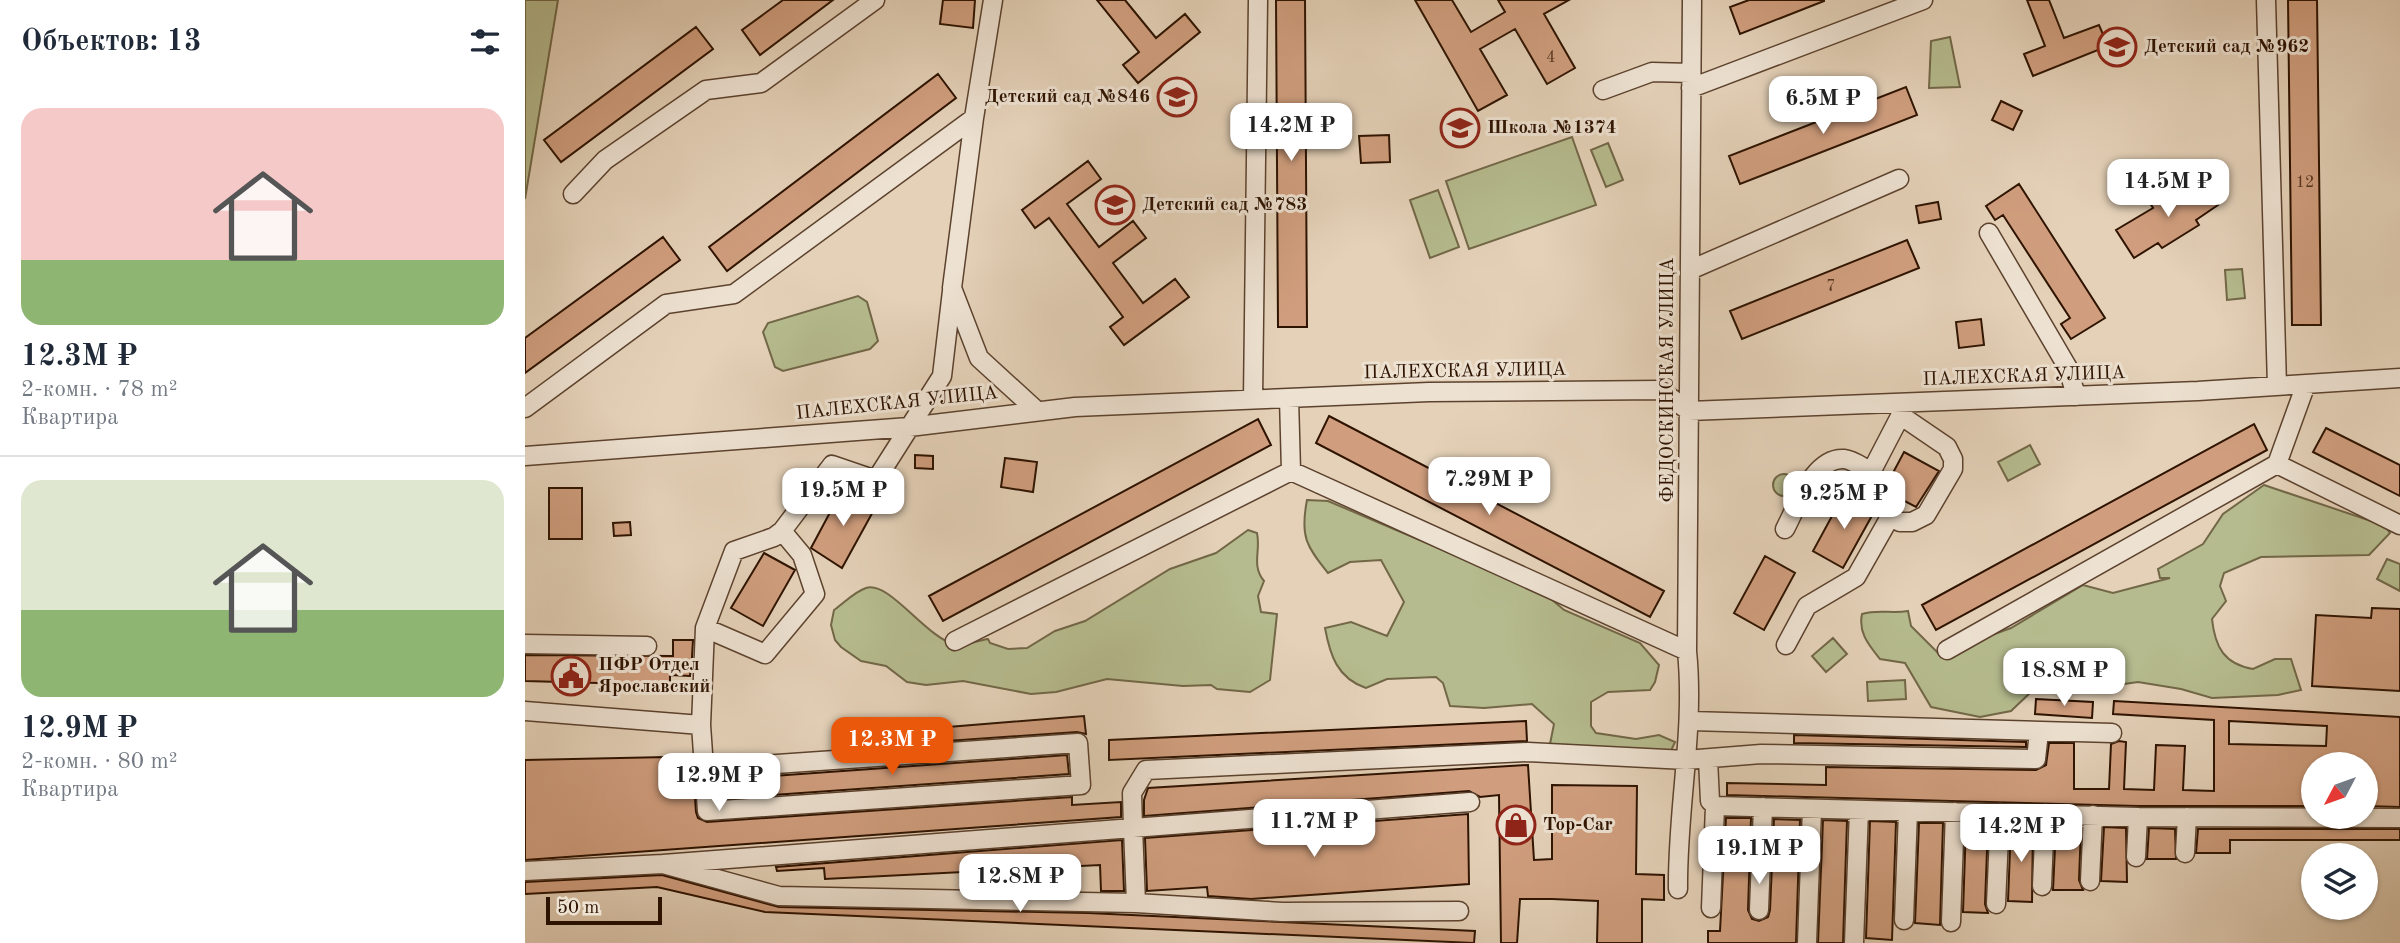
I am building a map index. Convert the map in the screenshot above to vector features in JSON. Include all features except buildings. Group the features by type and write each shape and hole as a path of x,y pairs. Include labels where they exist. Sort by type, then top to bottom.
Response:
{"street":[{"path":"573,194 605,160 706,90 761,83 875,0"},
{"path":"704,769 1078,743 1081,785 707,811 704,769 701,725 705,628 734,551 782,531 832,465 876,480 942,376 974,118 993,0"},
{"path":"1253,399 1258,0"},
{"name":"ФЕДОСКИНСКАЯ УЛИЦА","path":"1678,889 1677,848 1690,721 1687,651 1692,0"},
{"path":"1603,90 1652,72 1691,80 1923,0"},
{"path":"2266,0 2277,386"},
{"path":"525,408 666,304 734,295 974,118"},
{"path":"1690,270 1899,179"},
{"path":"1989,233 2068,368 2076,396"},
{"path":"952,288 979,358 1037,411"},
{"name":"ПАЛЕХСКАЯ УЛИЦА","path":"525,456 909,427 1037,411 1253,399 1429,392 1660,390 1689,411 1904,409 2076,396 2400,378"},
{"path":"1947,650 2277,464 2306,384"},
{"path":"1289,398 1291,471"},
{"path":"1904,409 1947,447 1953,459 1953,469 1926,515 1912,522 1900,522 1890,517 1872,490 1868,478 1904,409"},
{"path":"1785,529 1816,472 1826,463 1847,459 1870,471"},
{"path":"2277,464 2400,525"},
{"path":"955,641 1291,471"},
{"path":"1291,471 1687,651"},
{"path":"1786,645 1807,606 1856,577 1890,517"},
{"path":"705,628 765,654 815,594 802,555 782,531"},
{"path":"525,644 647,646"},
{"path":"525,710 701,725"},
{"path":"1690,721 2112,733"},
{"path":"1136,903 1132,793 1146,770 1528,752 1686,760 1761,754 2036,759 2039,732"},
{"path":"1708,758 1710,801 1715,806 2138,817 2400,818"},
{"path":"525,871 663,864 1470,802"},
{"path":"1711,908 1715,806"},
{"path":"1759,910 1763,807"},
{"path":"1807,943 1812,808"},
{"path":"1854,943 1859,810"},
{"path":"1904,920 1908,811"},
{"path":"1951,922 1955,812"},
{"path":"1996,904 2000,813"},
{"path":"2042,886 2045,814"},
{"path":"2090,881 2093,816"},
{"path":"2136,857 2138,817"},
{"path":"2185,853 2187,817"},
{"path":"663,864 779,896 1136,903 1282,912 1459,911"}],"green space":[{"path":"525,0 558,0 525,199"},
{"path":"1950,37 1960,87 1929,88 1931,41"},
{"path":"1572,137 1596,205 1469,249 1446,181"},
{"path":"1608,143 1623,180 1606,187 1591,150"},
{"path":"1438,190 1459,247 1430,258 1410,200"},
{"path":"2242,269 2245,298 2227,300 2225,270"},
{"path":"858,296 867,302 878,341 870,349 783,371 775,367 763,332 768,323"},
{"path":"2030,445 2040,464 2008,481 1998,462"},
{"path":"1780,474 1788,474 1795,481 1795,489 1788,496 1780,496 1773,489 1773,481"},
{"path":"2264,485 2385,526 2390,533 2369,555 2261,557 2224,573 2220,586 2226,601 2212,619 2223,653 2235,663 2253,669 2275,659 2291,659 2301,690 2278,695 2212,698 2181,689 2138,682 2075,691 2034,689 2011,711 1980,717 1931,707 1905,663 1880,659 1863,633 1862,614 1908,611 1911,626 1938,653 1945,652 2011,628 2083,585 2113,593 2170,578 2160,578 2158,569 2203,544 2223,514"},
{"path":"1307,500 1328,501 1544,593 1564,610 1640,643 1659,665 1655,682 1650,690 1608,692 1591,702 1591,726 1596,733 1636,739 1659,735 1675,742 1669,755 1618,753 1551,761 1548,754 1554,724 1532,704 1484,708 1450,706 1443,683 1436,677 1387,679 1366,688 1356,684 1337,664 1329,647 1325,628 1351,622 1387,636 1404,602 1381,560 1350,562 1328,573 1314,555 1307,540 1304,523"},
{"path":"1248,530 1257,533 1257,564 1264,581 1258,596 1261,612 1277,614 1270,680 1250,692 1217,689 1211,685 1183,686 1107,679 1056,692 1031,694 963,681 926,685 907,682 886,666 861,661 841,647 835,640 831,625 834,610 862,590 875,588 897,601 944,640 956,645 988,639 990,643 1008,649 1027,648 1055,631 1085,621 1170,569 1216,553"},
{"path":"2387,559 2400,564 2400,591 2377,579"},
{"path":"1833,638 1847,654 1826,672 1812,656"},
{"path":"1905,680 1906,699 1868,701 1867,682"}],"place":[{"name":"Детский сад №962","path":"2117,47"},
{"name":"Детский сад №846","path":"1177,97"},
{"name":"Школа №1374","path":"1460,128"},
{"name":"Детский сад №783","path":"1115,205"},
{"name":"ПФР Отдел Ярославский","path":"571,676"},
{"name":"Top-Car","path":"1516,825"}]}
